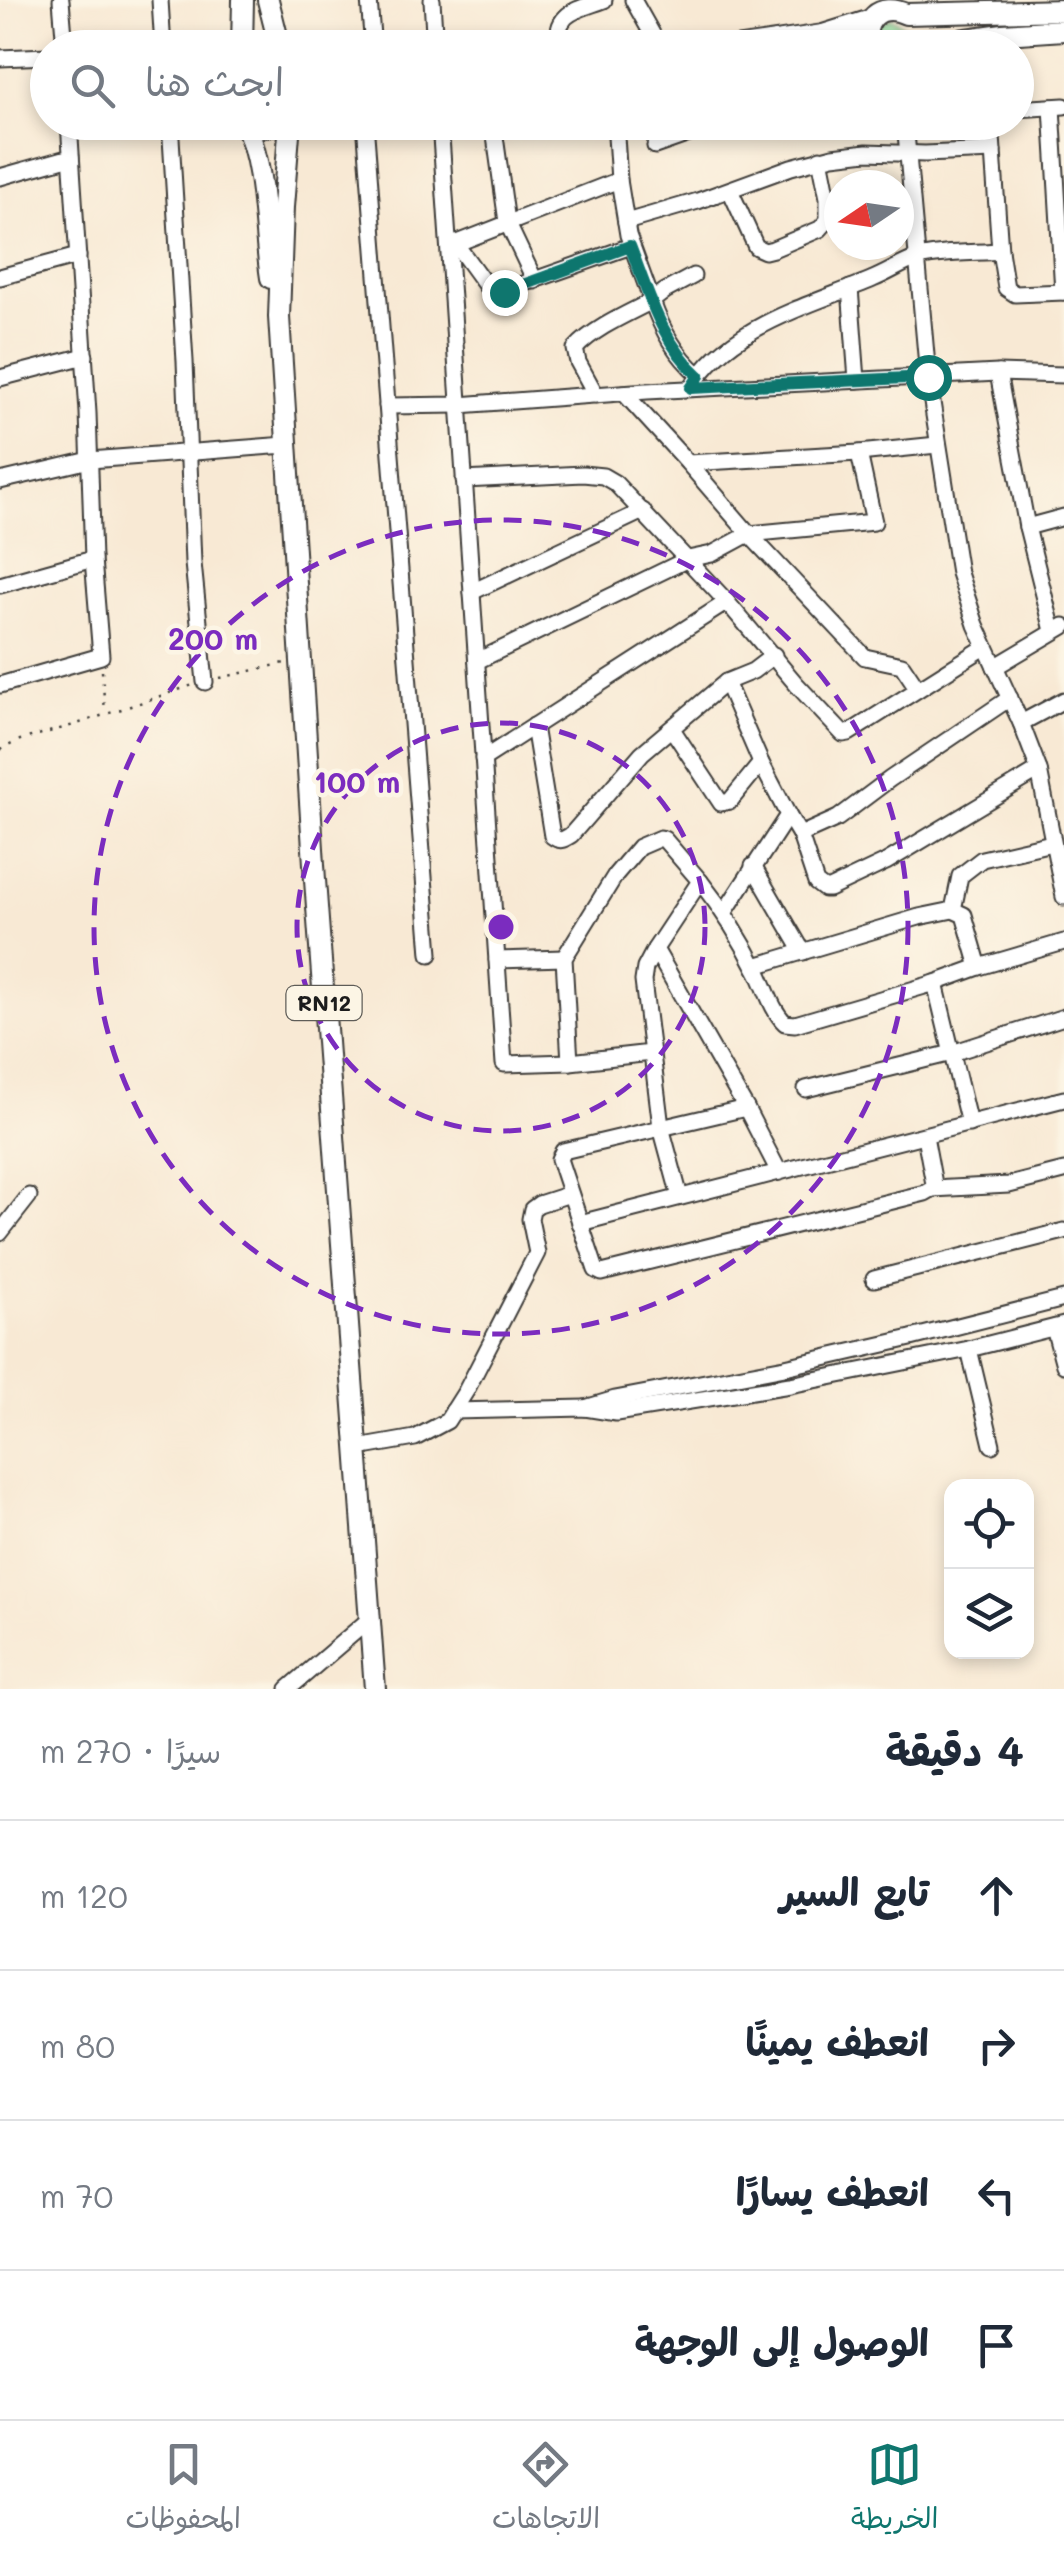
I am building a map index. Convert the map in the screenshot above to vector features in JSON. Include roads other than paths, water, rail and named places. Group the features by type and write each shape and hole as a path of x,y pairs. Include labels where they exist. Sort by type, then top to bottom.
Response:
{"main road":[{"path":"242,30 243,0"},
{"path":"268,0 276,30"},
{"path":"842,30 898,8 1064,10"},
{"path":"898,8 917,30"},
{"path":"868,30 871,20"},
{"path":"1034,32 1064,30"},
{"name":"RN12","path":"252,140 278,316"},
{"name":"RN12","path":"285,140 278,316 375,1689"}],"street":[{"path":"61,0 63,30"},
{"path":"160,0 162,30"},
{"path":"369,0 372,30"},
{"path":"432,0 434,30"},
{"path":"558,30 565,16 604,0"},
{"path":"634,0 650,30"},
{"path":"0,58 30,57"},
{"path":"0,69 30,59"},
{"path":"993,140 1004,281 1009,291 1022,294 1063,292 1058,106"},
{"path":"0,685 101,656 70,140"},
{"path":"171,140 193,563 205,682"},
{"path":"366,140 430,954"},
{"path":"442,140 452,245 459,406 504,1064 651,1054"},
{"path":"496,140 507,222 534,281"},
{"path":"616,140 618,180 630,246 661,326 695,382"},
{"path":"655,146 672,140"},
{"path":"907,140 928,377 959,573 985,647 1039,770 1064,897"},
{"path":"626,222 820,158 867,152 993,151"},
{"path":"0,177 71,158"},
{"path":"730,190 756,247 773,249 820,229 828,220 820,158"},
{"path":"452,245 618,180"},
{"path":"452,245 491,290 504,292 630,246"},
{"path":"695,382 737,342 766,324 918,258 1000,251"},
{"path":"0,277 78,256"},
{"path":"596,395 578,362 576,349 692,276"},
{"path":"850,288 858,380"},
{"path":"0,378 84,356"},
{"path":"387,406 459,406 695,382 998,373 1064,375"},
{"path":"996,667 1058,628 1028,528 998,373"},
{"path":"624,392 748,534 865,658 902,665 918,690"},
{"path":"0,481 90,460 286,444"},
{"path":"688,463 938,445"},
{"path":"477,661 748,534 874,522 859,453"},
{"path":"464,480 597,474 615,483 728,602 843,734 985,647"},
{"path":"472,592 643,511"},
{"path":"1028,528 1064,516"},
{"path":"0,585 93,559"},
{"path":"484,759 728,602"},
{"path":"534,726 552,836 563,840 642,753 726,682 753,671 774,655"},
{"path":"726,682 761,763 800,835 816,883 824,889 886,862 1039,770"},
{"path":"800,835 838,818 1010,698"},
{"path":"1021,723 1064,700"},
{"path":"672,729 721,803 730,800 761,763"},
{"path":"724,913 788,815"},
{"path":"570,1062 564,958 616,874 639,847 656,838 664,839 724,913 785,1023 935,984 1064,942"},
{"path":"953,910 960,876 982,860 1052,843"},
{"path":"753,866 803,952"},
{"path":"680,1197 661,1127 643,981 654,949 700,882"},
{"path":"754,966 953,910 964,915 978,967"},
{"path":"654,949 779,1172"},
{"path":"497,960 564,958"},
{"path":"935,984 969,1124"},
{"path":"806,1089 952,1052 1064,1017"},
{"path":"580,1223 1064,1099"},
{"path":"746,1108 560,1154 596,1270 602,1273 772,1233 932,1189 1010,1185 1064,1171"},
{"path":"926,1136 932,1189"},
{"path":"358,1448 415,1438 447,1421 537,1253 530,1218 532,1209 570,1194"},
{"path":"0,1233 28,1196"},
{"path":"874,1279 1064,1230"},
{"path":"585,1408 803,1363 1064,1298"},
{"path":"453,1412 585,1408 616,1414 969,1348 1059,1326 1064,1366"},
{"path":"969,1348 992,1445"},
{"path":"288,1689 370,1618"}]}
